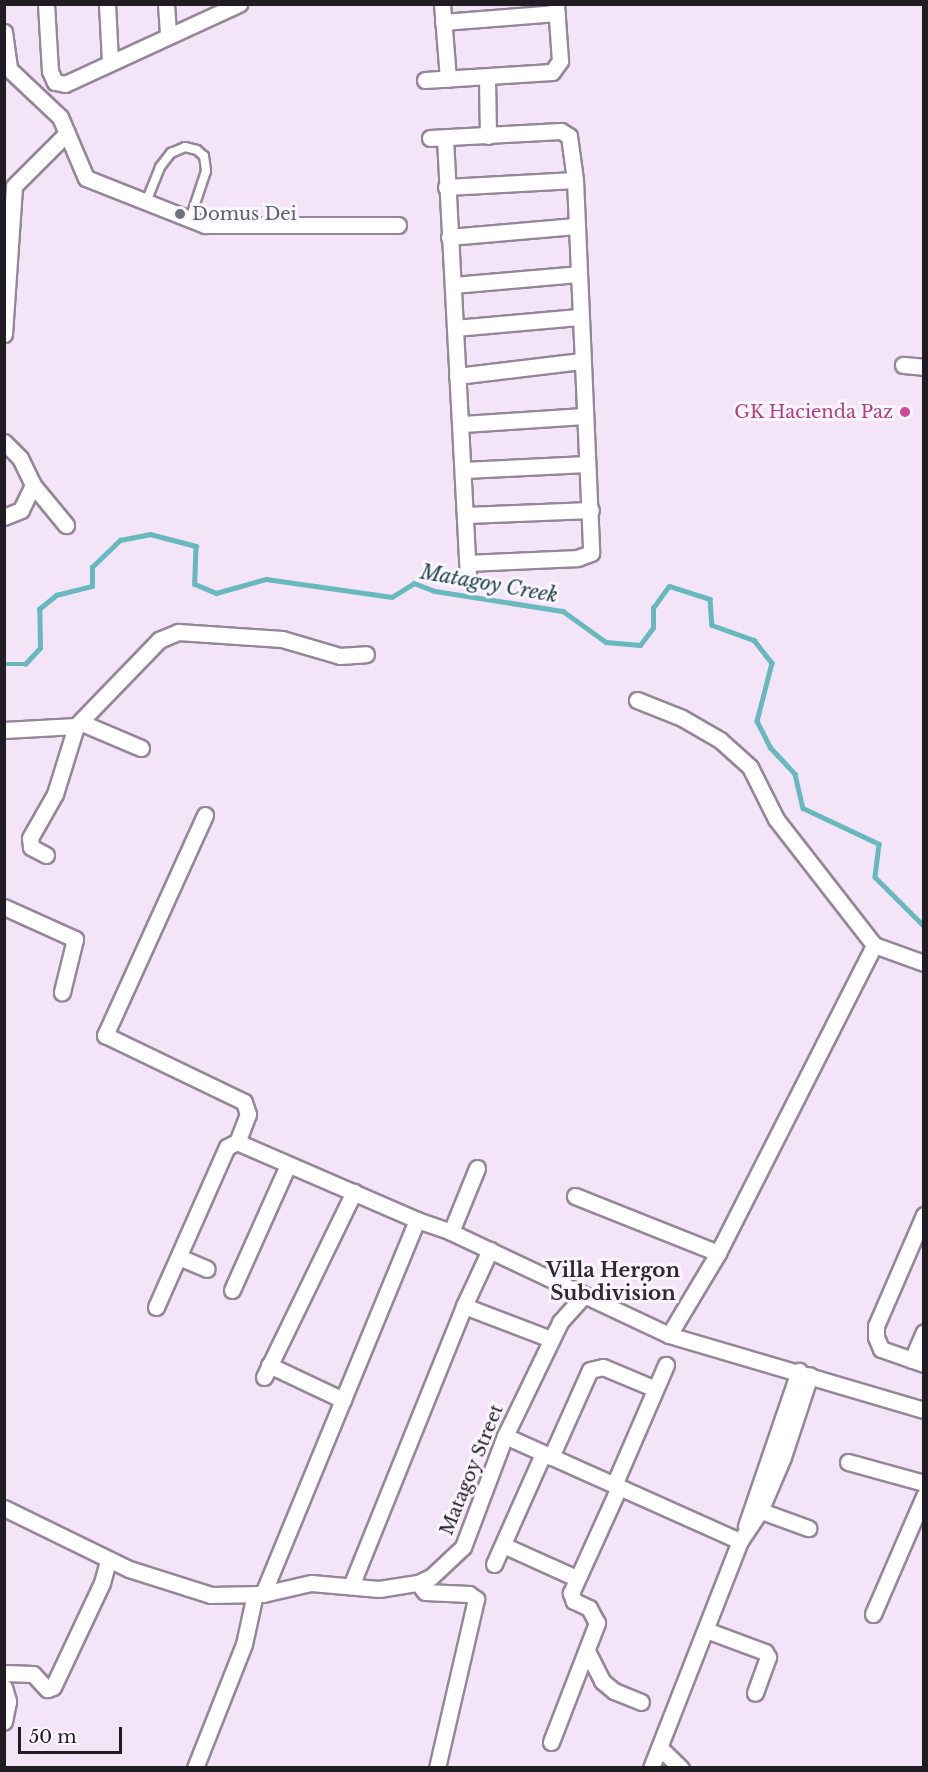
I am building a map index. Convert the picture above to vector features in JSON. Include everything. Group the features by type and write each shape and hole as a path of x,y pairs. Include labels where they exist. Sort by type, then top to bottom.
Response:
{"street":[{"path":"46,4 50,71 55,82 65,84 221,9 239,4"},
{"path":"107,4 110,62"},
{"path":"166,4 168,35"},
{"path":"442,4 448,79"},
{"path":"425,80 487,78 552,72 558,67 556,9 443,22"},
{"path":"4,32 9,69 47,102 60,117 86,178 205,225 239,227 398,225"},
{"path":"487,78 488,136"},
{"path":"561,131 569,136 575,180 581,362 593,547 586,557 468,571 463,424 457,376 446,187 437,138 488,136 561,131"},
{"path":"4,334 10,184 67,133"},
{"path":"446,187 575,180"},
{"path":"449,237 576,226"},
{"path":"453,285 578,274"},
{"path":"455,328 579,317"},
{"path":"457,376 581,362"},
{"path":"903,365 924,368"},
{"path":"463,424 584,416"},
{"path":"4,442 20,458 33,485 66,525"},
{"path":"464,470 588,464"},
{"path":"4,517 21,510 33,485"},
{"path":"466,515 591,510"},
{"path":"46,855 31,847 30,838 55,794 79,724 159,640 178,632 233,639 282,639 340,656 366,654"},
{"path":"637,700 701,729 750,767 776,819 874,945 924,963"},
{"path":"4,730 79,724 141,748"},
{"path":"156,1307 227,1147 237,1142 248,1114 244,1102 105,1035 205,815"},
{"path":"4,908 75,939 62,992"},
{"path":"669,1335 718,1254 874,945"},
{"path":"237,1142 417,1220 451,1232 669,1335 805,1373 924,1410"},
{"path":"232,1290 288,1164"},
{"path":"451,1232 477,1168"},
{"path":"343,1400 267,1371 354,1192"},
{"path":"575,1196 718,1254"},
{"path":"924,1215 876,1326 881,1349 918,1362 924,1332"},
{"path":"195,1767 244,1644 259,1594 343,1400 417,1220"},
{"path":"351,1586 464,1306 490,1250"},
{"path":"179,1257 207,1269"},
{"name":"Matagoy Street","path":"4,1508 108,1560 211,1595 259,1594 311,1583 379,1589 418,1583 431,1577 463,1547 505,1436 551,1339 567,1310 584,1295"},
{"path":"464,1306 551,1339"},
{"path":"551,1742 588,1653 597,1623 590,1608 574,1602 571,1593 616,1486 653,1388 666,1365"},
{"path":"494,1564 590,1370 603,1367 653,1388"},
{"path":"651,1767 755,1509 805,1373"},
{"path":"505,1436 616,1486 743,1537"},
{"path":"848,1462 924,1484"},
{"path":"873,1614 924,1496"},
{"path":"755,1509 807,1528"},
{"path":"503,1545 576,1578"},
{"path":"4,1673 33,1674 46,1689 53,1687 102,1583 108,1560"},
{"path":"418,1583 425,1592 469,1594 476,1599 437,1767"},
{"path":"706,1630 765,1652 768,1657 755,1693"},
{"path":"588,1653 602,1681 614,1691 641,1702"},
{"path":"4,1687 8,1695 4,1722"},
{"path":"660,1748 681,1767"}],"lane":[{"path":"146,202 160,167 171,153 184,147 197,150 204,156 206,171 190,219"}],"waterway":[{"name":"Matagoy Creek","path":"4,664 25,664 40,648 39,609 56,595 92,586 92,567 120,540 150,534 196,546 195,584 216,593 266,579 392,597 414,583 435,591 563,611 606,642 640,645 653,628 653,608 669,586 710,599 712,625 754,640 772,663 757,721 770,747 795,774 803,808 879,844 875,877 924,926"}],"place":[{"name":"Domus Dei","path":"180,214"},
{"name":"GK Hacienda Paz","path":"905,412"}],"district":[{"name":"Villa Hergon Subdivision","path":"613,1282"}]}
